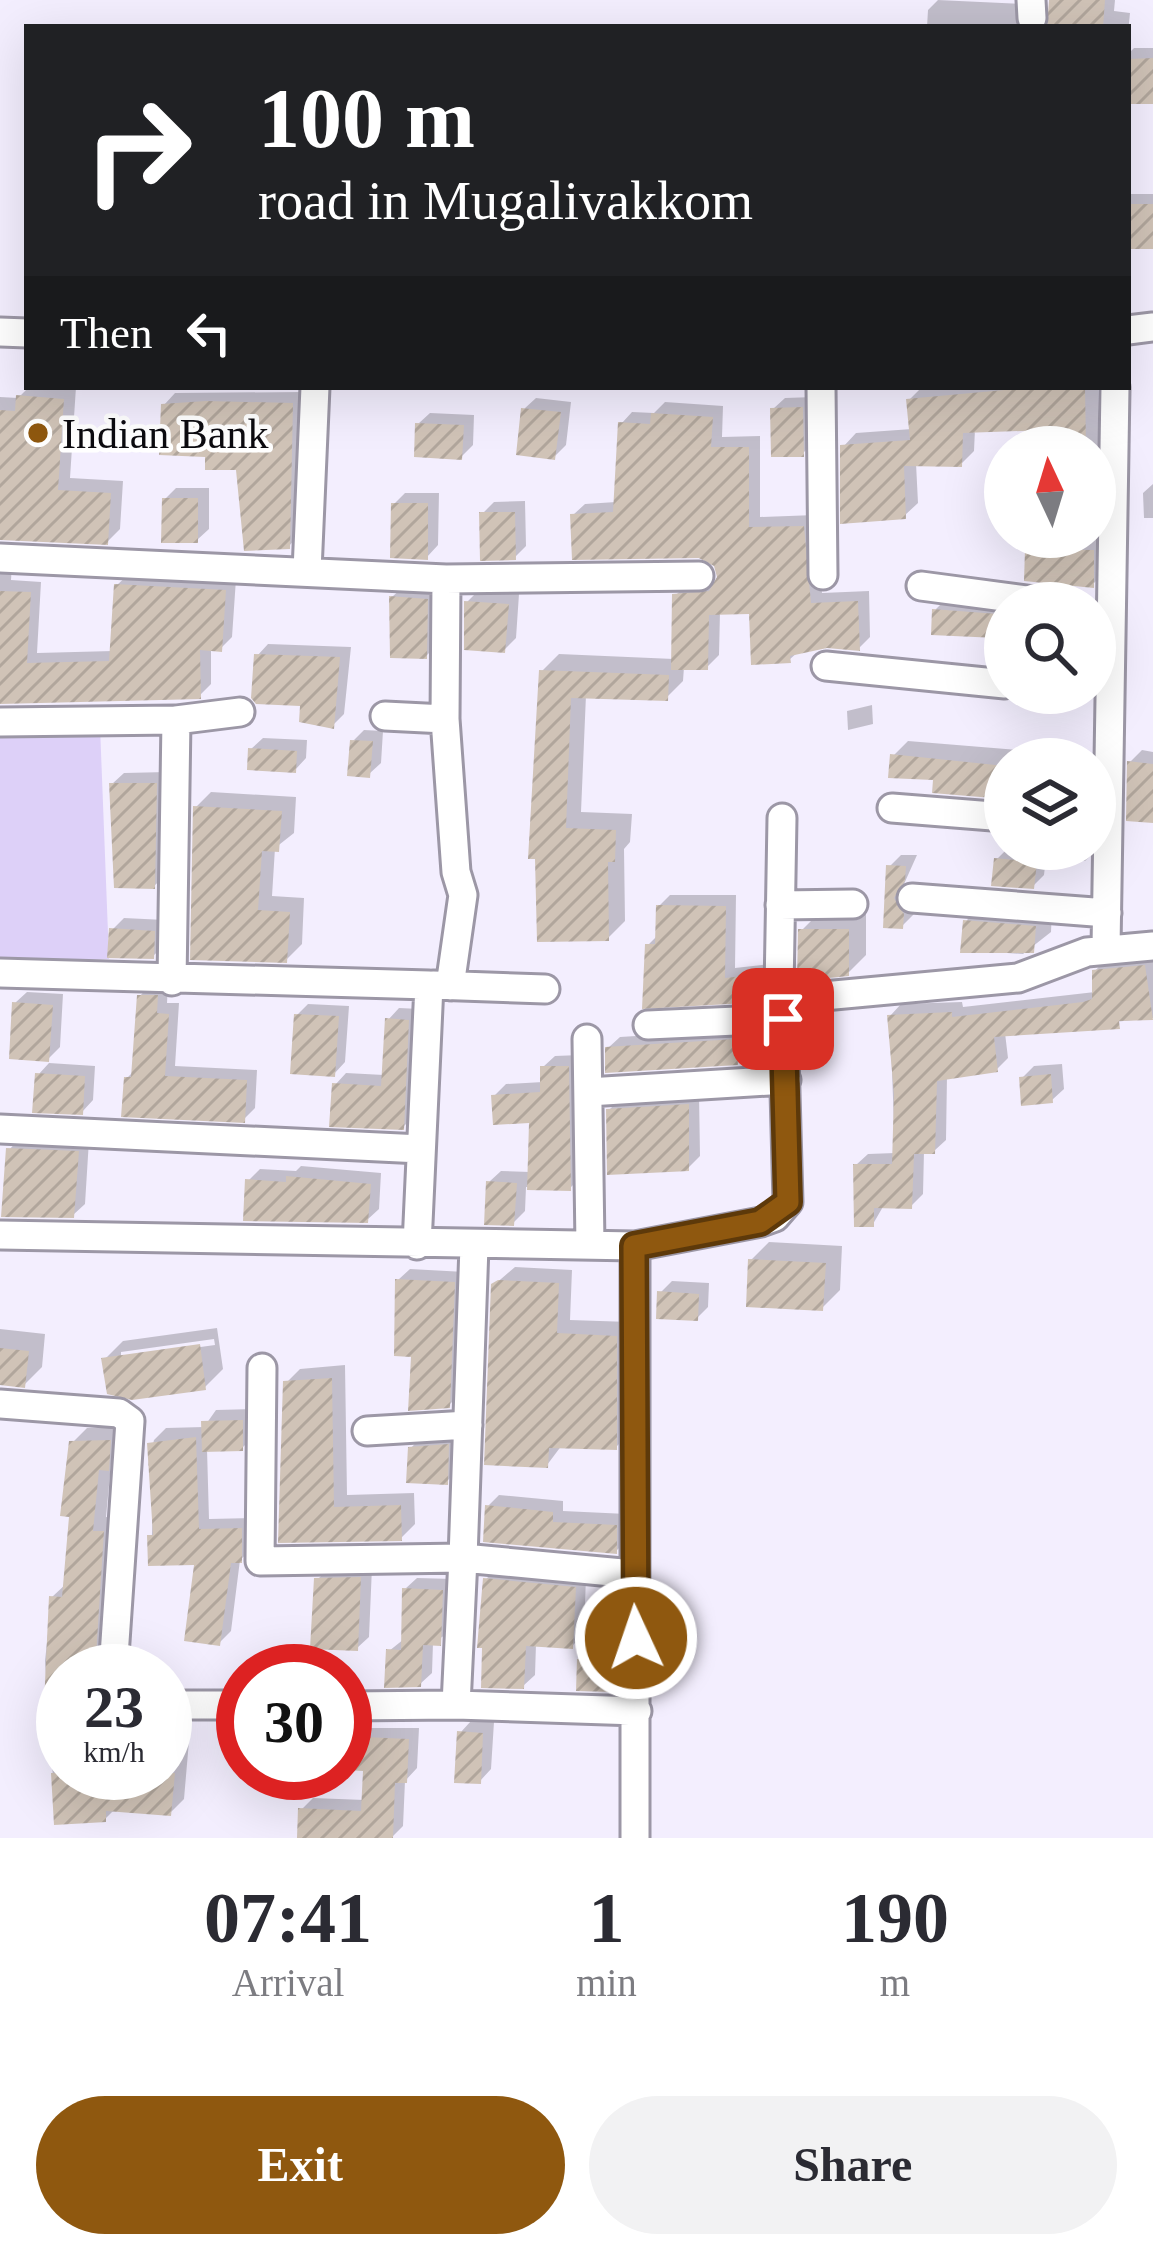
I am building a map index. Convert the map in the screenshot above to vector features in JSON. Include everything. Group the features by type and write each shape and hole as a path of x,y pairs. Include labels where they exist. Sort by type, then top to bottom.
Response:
{"street":[{"path":"307,572 315,390"},
{"path":"821,390 824,575"},
{"path":"1103,582 1115,390"},
{"path":"0,558 446,578 699,576"},
{"path":"417,1245 421,1149 439,986 463,895 456,872 445,719 446,578"},
{"path":"921,586 984,594"},
{"path":"826,666 984,682"},
{"path":"0,722 176,720 240,712"},
{"path":"385,716 445,719"},
{"path":"172,981 176,720"},
{"path":"892,808 984,816"},
{"path":"0,1235 634,1246 760,1222 782,1210 791,1188 785,1014 779,991 782,818"},
{"path":"1104,870 1106,948"},
{"path":"912,898 1107,913"},
{"path":"780,905 853,904"},
{"path":"648,1025 785,1014 802,998 1018,978 1106,948 1153,946"},
{"path":"0,974 545,989"},
{"path":"587,1040 590,1245"},
{"path":"588,1092 786,1080"},
{"path":"0,1129 421,1149"},
{"path":"456,1705 474,1246"},
{"path":"634,1246 635,1838"},
{"path":"262,1368 260,1561 463,1558 633,1574"},
{"path":"0,1404 119,1413 130,1421 115,1644"},
{"path":"367,1430 468,1425"},
{"path":"372,1706 637,1712"}],"shaded area":[{"path":"0,726 100,726 109,959 0,964"}],"building":[{"path":"1049,0 1105,0 1103,24 1047,24"},
{"path":"1153,58 1153,104 1131,104 1131,59"},
{"path":"1131,204 1153,204 1153,249 1131,249"},
{"path":"1004,390 1085,390 1086,426 984,426 984,432 963,433 962,467 904,466 906,519 840,524 840,445 910,440 906,399"},
{"path":"16,395 64,399 58,490 111,493 108,545 0,540 0,410 15,411"},
{"path":"293,403 290,549 244,551 236,470 205,470 205,457 159,455 161,404"},
{"path":"803,407 804,457 771,457 770,408"},
{"path":"521,408 561,412 555,460 516,455"},
{"path":"651,413 713,417 711,447 749,447 749,527 804,526 811,603 858,601 860,651 827,648 790,656 791,663 751,665 749,614 709,615 708,670 671,670 672,594 709,591 717,577 714,566 699,558 572,560 570,514 613,512 618,422 650,424"},
{"path":"415,423 464,425 462,460 414,457"},
{"path":"162,498 198,498 198,543 161,543"},
{"path":"391,503 428,503 428,560 390,558"},
{"path":"479,512 515,512 516,560 480,561"},
{"path":"1025,558 1094,558 1094,582 1024,581"},
{"path":"114,584 226,590 222,652 200,650 201,699 0,704 0,591 31,592 27,663 109,661"},
{"path":"389,596 428,599 427,659 390,658"},
{"path":"464,601 509,604 505,653 464,650"},
{"path":"932,609 984,613 984,637 931,635"},
{"path":"254,654 340,657 334,729 299,722 300,706 256,704 251,698"},
{"path":"539,670 669,675 668,701 571,698 566,828 616,830 615,862 608,862 609,941 537,942 535,859 528,859"},
{"path":"350,740 373,741 370,778 347,776"},
{"path":"248,748 297,751 296,773 247,770"},
{"path":"890,754 984,764 984,797 932,793 933,780 888,778"},
{"path":"1127,761 1153,764 1153,823 1126,821"},
{"path":"109,783 157,783 155,889 114,888"},
{"path":"193,806 282,811 279,852 262,851 258,910 290,912 287,963 190,960"},
{"path":"886,865 906,866 905,881 894,898 904,914 903,929 883,928"},
{"path":"993,870 1036,870 1034,889 991,886"},
{"path":"656,905 726,906 725,978 761,974 764,1002 642,1009 645,944 655,944"},
{"path":"963,920 1036,926 1034,953 960,953"},
{"path":"109,928 155,931 154,959 107,958"},
{"path":"798,929 849,929 849,976 797,981"},
{"path":"1145,965 1153,1020 1119,1021 1120,1029 994,1037 998,1072 937,1081 935,1154 914,1154 912,1209 874,1208 874,1227 854,1227 853,1164 892,1164 894,1094 887,1015 952,1012 952,1017 1083,1002 1092,999 1092,970"},
{"path":"137,995 158,995 157,1013 169,1014 165,1076 247,1080 245,1123 121,1117 124,1077 131,1077"},
{"path":"12,1002 53,1005 49,1062 9,1059"},
{"path":"294,1014 339,1016 335,1077 290,1074"},
{"path":"385,1018 409,1020 404,1130 329,1127 332,1083 381,1086"},
{"path":"736,1039 738,1065 605,1073 605,1047"},
{"path":"540,1066 569,1066 571,1191 527,1190 529,1123 493,1125 491,1095 540,1092"},
{"path":"35,1073 85,1076 83,1115 32,1113"},
{"path":"1051,1074 1053,1103 1021,1106 1019,1077"},
{"path":"689,1104 689,1171 607,1175 606,1109"},
{"path":"6,1148 79,1151 74,1218 1,1217"},
{"path":"286,1176 371,1184 368,1223 243,1221 245,1179 286,1182"},
{"path":"486,1181 517,1183 514,1226 484,1225"},
{"path":"748,1259 826,1263 823,1311 746,1307"},
{"path":"395,1279 455,1282 450,1408 408,1411 411,1357 394,1356"},
{"path":"498,1280 559,1283 557,1333 617,1336 617,1450 549,1448 548,1468 484,1465 491,1284"},
{"path":"657,1291 699,1294 698,1321 656,1319"},
{"path":"200,1344 206,1390 132,1400 107,1394 101,1358"},
{"path":"0,1348 29,1351 25,1388 0,1385"},
{"path":"332,1378 334,1507 401,1505 402,1541 278,1543 283,1381"},
{"path":"243,1420 243,1451 202,1452 201,1421"},
{"path":"196,1437 199,1529 242,1528 242,1563 231,1563 220,1644 184,1641 194,1565 148,1566 147,1535 153,1535 147,1443"},
{"path":"111,1440 109,1471 99,1470 93,1531 104,1531 97,1644 47,1644 49,1596 62,1597 69,1517 60,1516 69,1441"},
{"path":"449,1444 448,1485 406,1483 408,1447"},
{"path":"485,1505 553,1512 553,1522 617,1525 617,1554 483,1542"},
{"path":"361,1577 358,1644 310,1644 314,1578"},
{"path":"483,1578 576,1587 573,1649 526,1646 524,1689 481,1688 482,1648 477,1648"},
{"path":"402,1588 443,1590 441,1646 423,1645 421,1687 384,1688 386,1649 401,1650"},
{"path":"577,1659 617,1660 615,1692 576,1691"},
{"path":"457,1731 483,1733 481,1784 454,1783"},
{"path":"372,1737 409,1739 407,1783 395,1783 393,1838 297,1838 298,1808 361,1811 362,1800 372,1800"},
{"path":"53,1800 172,1800 171,1816 106,1811 106,1822 54,1825"}],"place":[{"name":"Indian Bank","path":"38,433"}],"route":[{"path":"636,1638 634,1246 760,1222 775,1217 788,1202 783,1019"}]}
